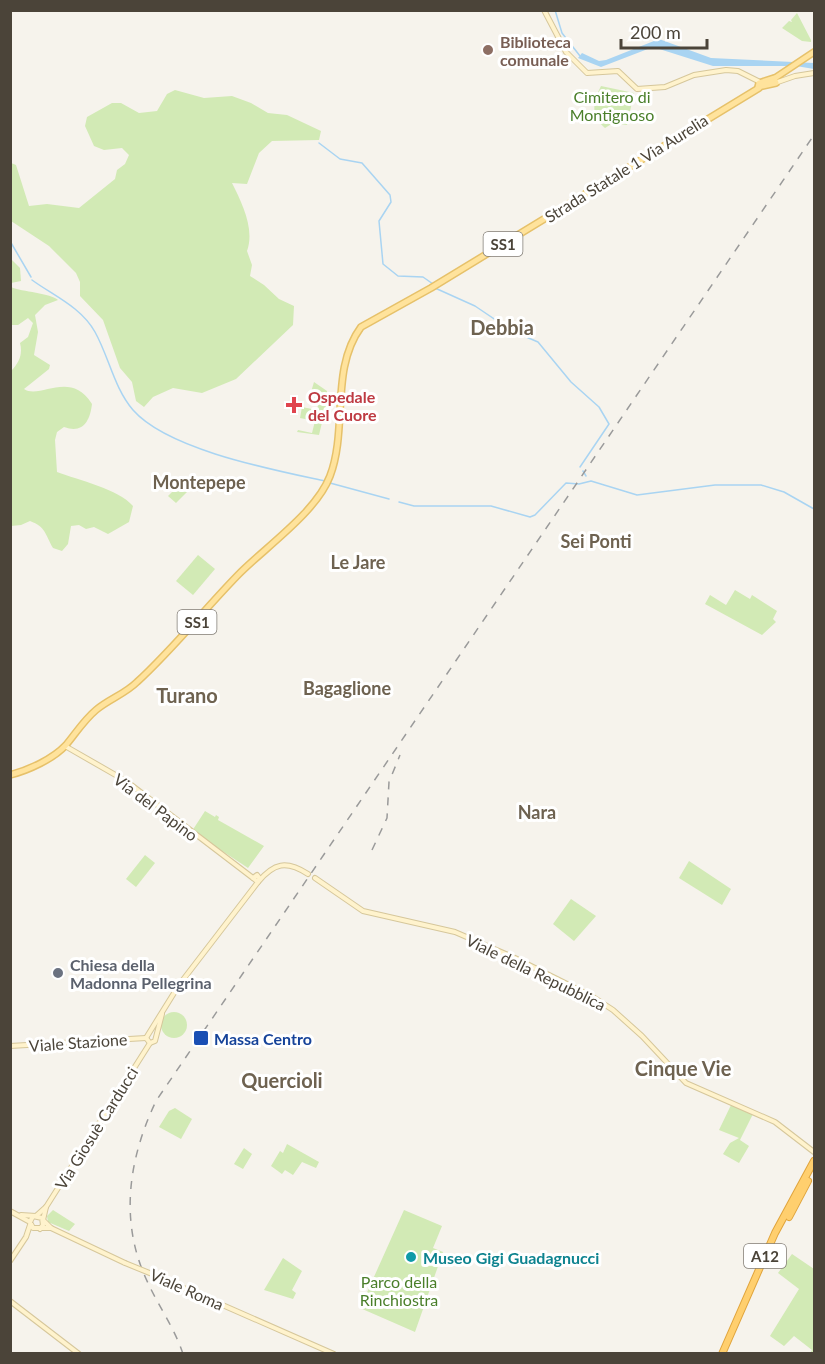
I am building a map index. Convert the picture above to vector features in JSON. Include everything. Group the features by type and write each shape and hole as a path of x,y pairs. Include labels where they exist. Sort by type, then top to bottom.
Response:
{"highway":[{"name":"A12","path":"724,1353 775,1233 814,1161"},
{"name":"A12","path":"724,1353 779,1235 814,1169"}],"main road":[{"path":"544,10 556,37 578,65 590,74 618,71 637,89 664,87 694,75 713,71 738,71 751,78 758,86"},
{"name":"Strada Statale 1 Via Aurelia","path":"10,775 42,762 65,746 97,709 126,692 175,646 235,578 312,503 327,481 336,449 346,356 353,337 370,319 433,286 758,86 778,80 791,67 814,52"},
{"path":"778,80 814,73"},
{"name":"Via del Papino","path":"65,746 126,781 196,836 257,878"},
{"path":"150,1043 146,1038 153,1035 173,994 253,888 257,878 283,863 296,866 308,874"},
{"name":"Viale della Repubblica","path":"315,878 363,910 455,932 585,993 622,1018 654,1047 686,1083 775,1122 814,1152"},
{"name":"Via Giosuè Carducci","path":"30,1223 46,1207 145,1048 155,1041 153,1035"},
{"name":"Viale Stazione","path":"10,1046 146,1038"},
{"name":"Via Giosuè Carducci","path":"39,1229 46,1207"},
{"path":"10,1211 21,1215 36,1216"},
{"path":"21,1215 39,1229"},
{"name":"Viale Roma","path":"36,1216 51,1228 125,1263 334,1353"},
{"path":"10,1261 26,1237 30,1223"},
{"path":"26,1237 39,1229 51,1228"},
{"path":"10,1302 80,1353"}],"green space":[{"path":"797,13 811,42 802,41 782,28 789,21 792,22 791,20"},
{"name":"Cimitero di Montignoso","path":"601,86 634,93 627,125 613,123 605,128 600,123 594,108"},
{"path":"175,90 204,98 232,96 268,113 287,115 321,131 319,140 272,141 259,153 247,184 232,183 248,225 247,251 252,265 250,276 279,299 294,306 293,325 236,379 202,393 173,388 153,397 144,407 136,401 132,382 120,368 103,320 80,296 80,282 76,273 49,246 11,221 11,163 16,165 29,206 47,204 79,208 115,179 117,170 125,164 129,155 122,148 104,150 94,146 85,126 87,117 112,103 121,103 139,113 157,111 167,94"},
{"path":"11,259 20,268 21,281 11,283"},
{"path":"11,287 58,300 45,305 35,315 38,332 34,355 50,365 49,369 24,389 38,391 74,388 92,404 87,421 81,427 71,429 64,427 57,432 55,440 57,472 108,490 127,500 133,506 129,522 108,534 94,527 86,529 79,525 71,526 68,544 62,551 53,548 44,532 35,523 30,521 11,526 11,371 20,358 20,343 28,337 33,323 28,318 18,325 11,325"},
{"path":"314,382 327,391 327,395 311,392"},
{"path":"319,399 327,402 319,435 297,432 298,430 312,433 315,421 300,418 302,407 317,410"},
{"path":"182,482 189,490 176,503 168,496"},
{"path":"198,555 215,569 193,595 176,581"},
{"path":"735,590 750,599 752,595 777,611 773,619 776,622 762,635 705,604 710,595 726,605"},
{"path":"205,811 215,817 216,815 219,817 218,820 264,846 248,868 192,831"},
{"path":"145,855 155,863 136,887 126,879"},
{"path":"689,861 731,889 722,905 679,878"},
{"path":"571,899 596,916 574,941 553,924"},
{"path":"174,1012 183,1016 187,1025 183,1034 174,1038 165,1034 161,1025 165,1016"},
{"path":"731,1105 753,1114 740,1140 749,1146 739,1163 723,1154 730,1143 739,1138 719,1130"},
{"path":"175,1108 192,1119 181,1139 159,1127 169,1111"},
{"path":"287,1144 319,1162 316,1168 302,1162 293,1175 285,1170 282,1174 271,1166 280,1151 283,1153"},
{"path":"244,1148 252,1154 243,1169 234,1164"},
{"path":"53,1210 75,1224 69,1231 48,1222 47,1216"},
{"name":"Parco della Rinchiostra","path":"404,1210 442,1226 433,1248 443,1252 415,1332 360,1308"},
{"path":"792,1254 814,1269 814,1353 810,1353 812,1350 794,1336 784,1346 770,1336 799,1289 778,1273"},
{"path":"283,1258 302,1271 292,1290 296,1293 293,1299 264,1290"}],"water":[{"path":"659,39 711,58 814,63 814,69 796,66 713,66 653,47 601,67 578,58 582,53 599,61 606,60"}],"waterway":[{"path":"555,10 562,33 580,56"},
{"path":"319,143 340,159 362,163 390,195 391,202 379,221 383,264 398,276 423,277 433,284"},
{"path":"10,241 31,277"},
{"path":"32,280 75,309 89,323 126,401 149,424 196,447 223,456 325,481"},
{"path":"435,288 475,306 512,331 538,342 571,382 599,407 609,424 580,467"},
{"path":"583,471 586,476"},
{"path":"399,502 414,506 491,506 530,517 535,515 566,483 579,484 591,481 637,495 715,485 761,485 784,492 814,509"},
{"path":"330,483 389,499"}],"railway":[{"path":"183,1354 139,1260 130,1215 131,1192 139,1146 156,1101 814,135"},
{"path":"372,850 387,818 389,782 400,755"}],"place":[{"name":"Biblioteca comunale","path":"488,50"},
{"name":"Ospedale del Cuore","path":"294,405"},
{"name":"Chiesa della Madonna Pellegrina","path":"58,973"},
{"name":"Massa Centro","path":"201,1038"},
{"name":"Museo Gigi Guadagnucci","path":"411,1257"}],"district":[{"name":"Debbia","path":"502,327"},
{"name":"Montepepe","path":"199,482"},
{"name":"Sei Ponti","path":"596,541"},
{"name":"Le Jare","path":"358,562"},
{"name":"Bagaglione","path":"347,688"},
{"name":"Turano","path":"187,695"},
{"name":"Nara","path":"537,812"},
{"name":"Cinque Vie","path":"683,1068"},
{"name":"Quercioli","path":"282,1080"}]}
